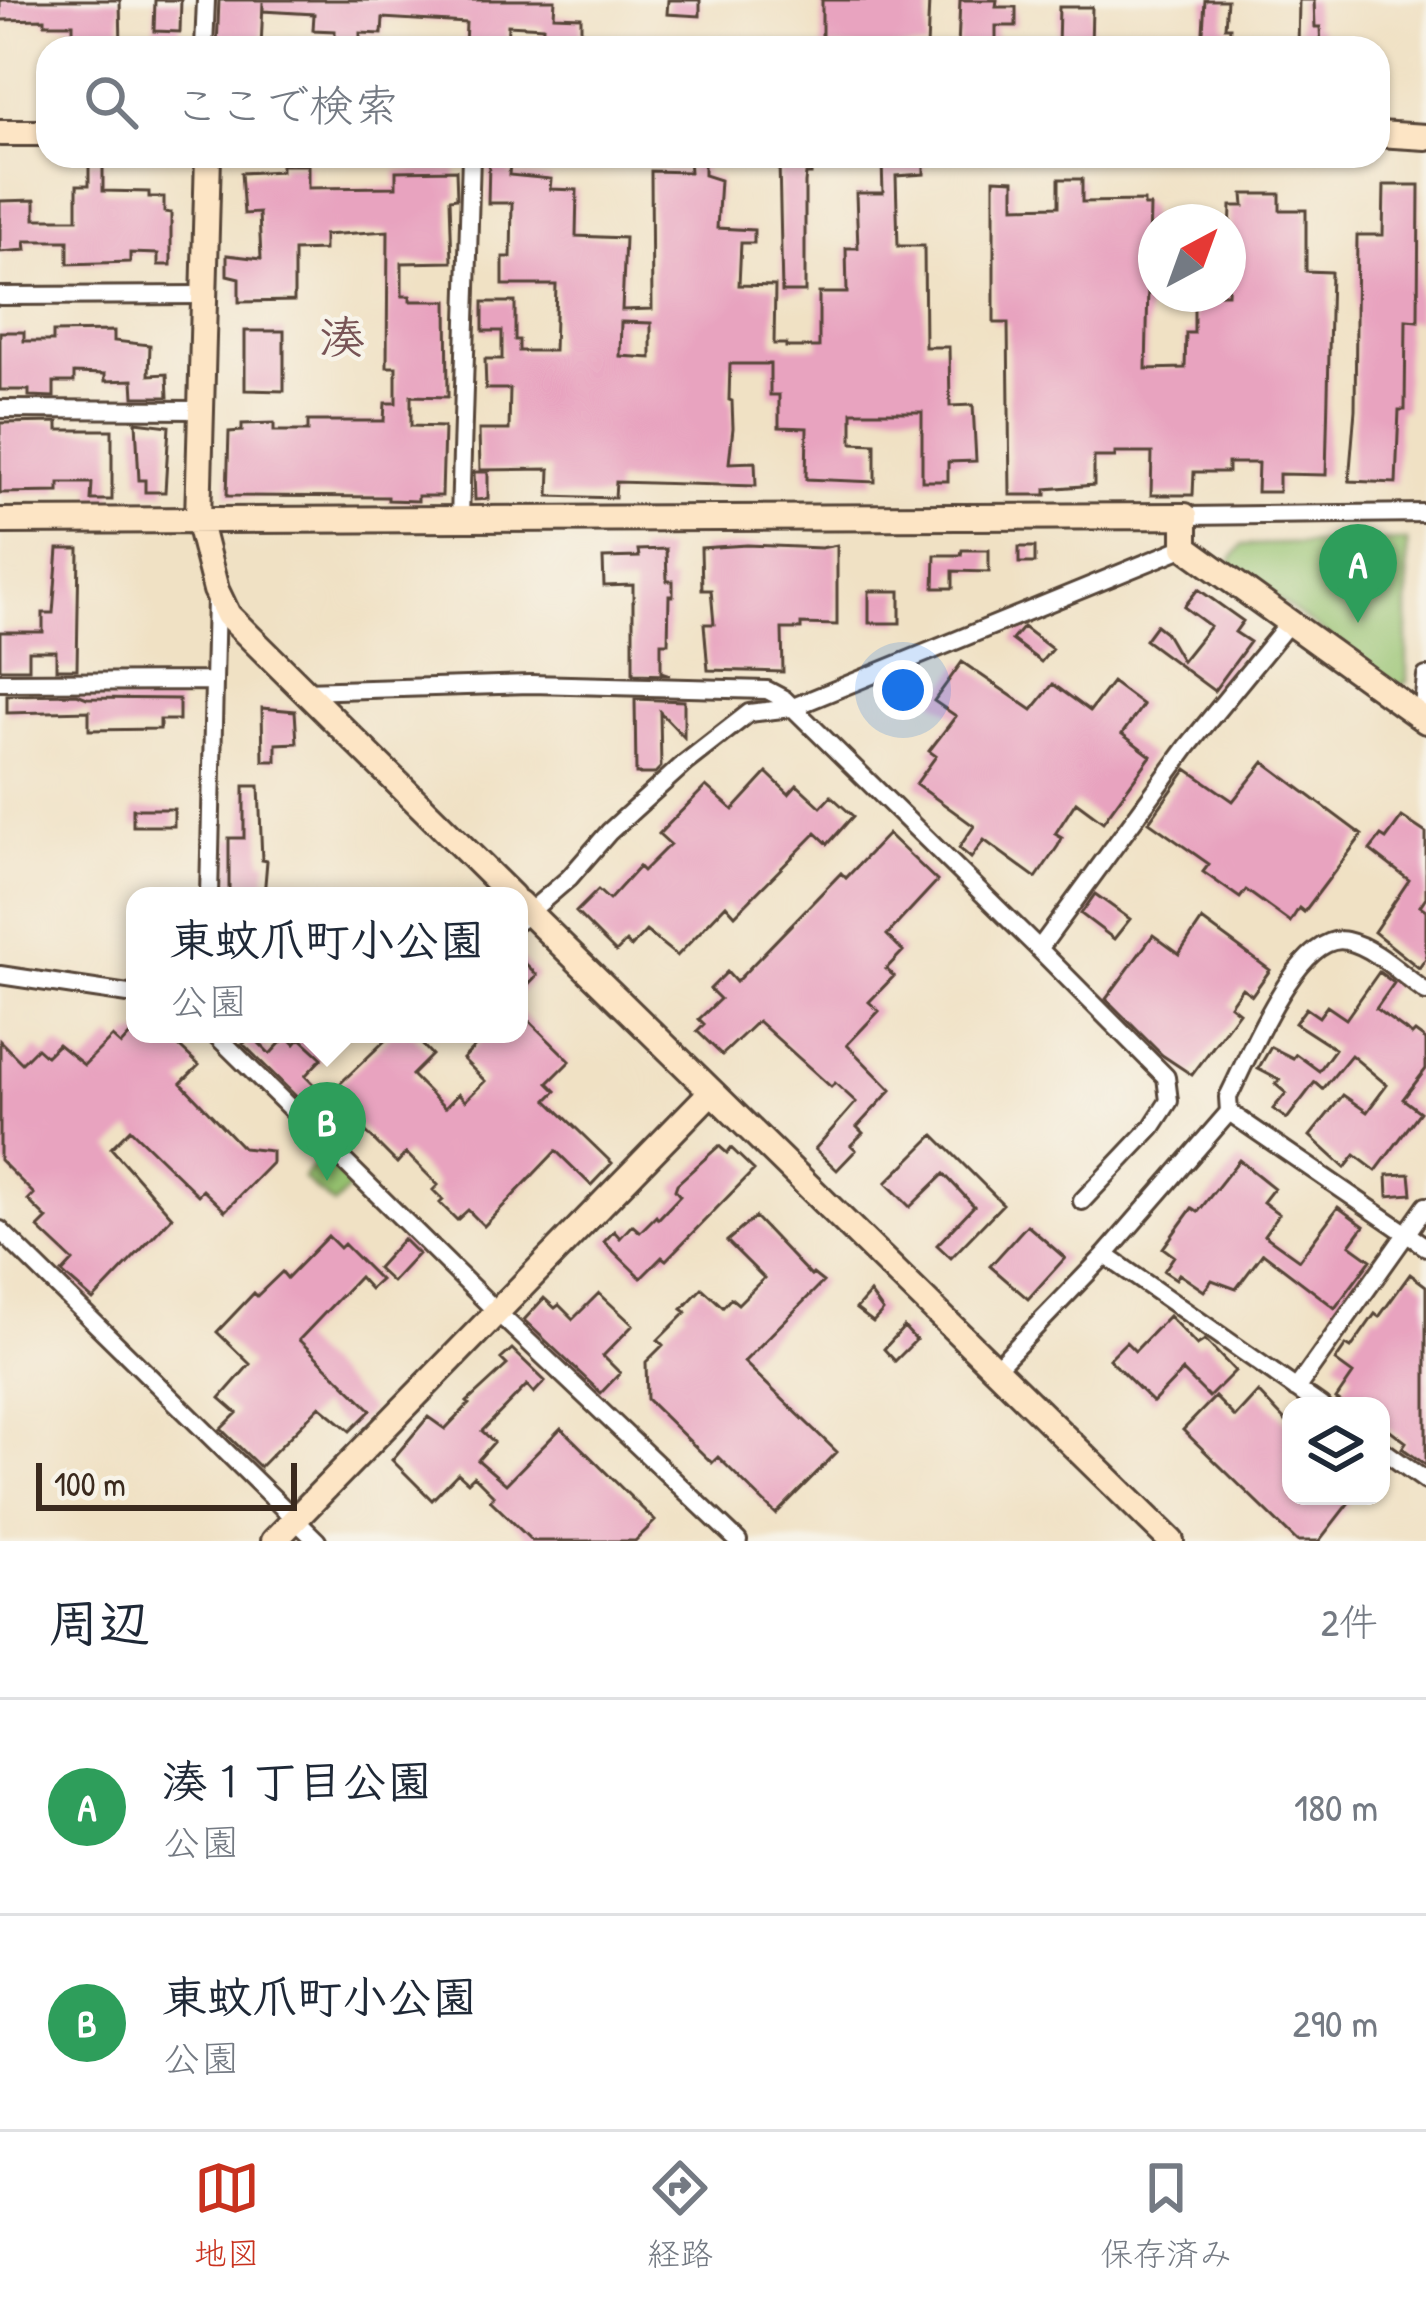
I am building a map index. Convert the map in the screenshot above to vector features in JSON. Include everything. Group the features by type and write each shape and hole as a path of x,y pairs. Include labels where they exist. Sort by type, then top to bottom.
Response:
{"street":[{"path":"204,36 206,0"},
{"path":"0,134 36,133"},
{"path":"1390,135 1426,137"},
{"path":"208,168 198,519 216,590 228,615 499,887"},
{"path":"460,519 472,168"},
{"path":"0,296 205,295"},
{"path":"0,410 201,410"},
{"path":"0,521 1426,513"},
{"path":"1185,547 1186,516"},
{"path":"1185,547 1424,719"},
{"path":"528,903 569,878 609,832 749,713 791,708 1185,547"},
{"path":"209,887 216,590"},
{"path":"1040,949 1188,746 1288,624"},
{"path":"1424,719 1426,676"},
{"path":"0,682 213,681"},
{"path":"304,691 531,684 767,690 1040,949 1166,1077 1169,1101 1130,1152 1082,1201"},
{"path":"528,916 1171,1541"},
{"path":"996,1368 1105,1255 1229,1112 1228,1097 1294,971 1330,940 1348,941 1426,992"},
{"path":"0,975 126,994"},
{"path":"224,1043 738,1541"},
{"path":"274,1541 711,1092"},
{"path":"1229,1112 1426,1247"},
{"path":"1296,1388 1426,1206"},
{"path":"0,1230 317,1541"},
{"path":"1105,1255 1308,1397"},
{"path":"1390,1455 1426,1481"}],"green space":[{"path":"1407,541 1407,682 1398,687 1229,564 1242,545"},
{"path":"321,1157 352,1185 334,1205 303,1178"}],"building":[{"path":"0,0 120,0 121,36 73,36 73,24 45,24 45,19 0,20"},
{"path":"155,0 181,0 180,32 154,31"},
{"path":"219,0 555,0 554,16 581,17 581,36 543,36 543,27 508,25 508,36 465,36 466,23 383,18 382,34 335,36 335,31 313,30 314,14 263,11 263,2 262,36 218,36"},
{"path":"668,0 700,0 700,16 667,14"},
{"path":"822,0 929,0 928,36 822,36"},
{"path":"960,0 997,0 996,7 1016,7 1016,26 996,26 996,36 958,36"},
{"path":"1205,0 1227,0 1225,27 1230,27 1230,36 1203,36"},
{"path":"1299,0 1314,0 1315,27 1320,27 1320,36 1298,36"},
{"path":"1059,7 1092,7 1091,36 1058,36"},
{"path":"89,168 103,168 103,191 164,197 164,212 171,213 171,265 158,265 158,254 130,253 130,262 68,264 68,241 25,241 26,250 0,252 0,201 35,200 35,219 77,219 77,185 89,185"},
{"path":"308,168 308,188 396,187 396,171 456,170 457,198 450,199 452,262 402,263 402,296 410,296 410,301 447,301 448,397 411,396 411,426 444,427 442,496 418,496 418,501 227,496 229,432 242,431 242,424 274,423 274,431 308,431 308,421 384,421 385,403 396,403 396,367 387,367 388,231 324,235 324,250 294,251 294,301 239,302 239,278 227,275 227,255 261,259 259,213 244,214 241,173"},
{"path":"489,168 510,168 509,175 551,179 550,189 577,190 576,236 625,238 622,310 652,309 651,171 704,168 704,175 720,180 717,228 754,230 754,243 741,243 739,285 775,286 774,344 819,347 819,293 847,293 846,248 858,248 856,193 883,193 882,168 924,168 924,174 896,176 898,246 924,246 925,347 949,347 950,406 973,405 976,461 948,462 948,481 922,481 922,412 852,412 852,443 875,444 875,482 806,479 807,428 779,427 779,395 770,395 770,364 730,364 733,428 729,463 755,462 756,486 616,482 615,498 549,496 550,469 480,470 479,430 509,430 510,389 486,389 485,359 502,359 502,331 483,331 483,302 515,302 519,351 554,351 556,285 503,285 503,257 511,257 512,203 488,203","holes":["621,322 651,323 651,358 620,356"]},
{"path":"779,168 811,168 805,183 805,292 782,292"},
{"path":"994,179 1014,180 1014,207 1059,206 1059,179 1082,179 1082,202 1144,201 1138,204 1138,312 1147,312 1146,369 1185,368 1186,333 1194,333 1194,312 1246,312 1243,194 1280,194 1280,210 1306,210 1306,271 1331,272 1326,475 1279,474 1279,492 1257,492 1258,463 1228,463 1228,472 1194,472 1193,495 1151,495 1152,453 1115,453 1115,457 1094,457 1094,485 1046,489 1046,495 1010,495 1008,323 994,323"},
{"path":"1384,185 1419,185 1418,321 1406,320 1405,410 1399,410 1396,483 1349,481 1355,410 1357,235 1383,235"},
{"path":"114,331 114,341 150,345 149,375 167,374 168,397 134,397 133,380 105,381 105,374 74,373 74,382 54,382 54,397 29,396 29,390 0,390 0,332 24,332 24,341 53,341 53,332"},
{"path":"245,331 284,331 284,391 245,390"},
{"path":"58,422 58,430 112,430 112,500 91,500 92,483 59,483 59,492 0,493 0,423"},
{"path":"136,422 169,426 165,492 145,492 145,480 139,480"},
{"path":"474,472 488,472 488,499 475,500"},
{"path":"837,545 837,625 801,624 801,629 782,629 783,672 708,670 704,624 714,624 711,590 702,590 701,548"},
{"path":"1019,547 1035,547 1035,563 1019,563"},
{"path":"58,549 79,549 77,669 56,669 56,651 29,651 29,669 0,669 0,632 43,632 43,613 53,613"},
{"path":"666,549 667,581 673,581 673,596 669,596 668,643 661,643 661,672 670,675 633,674 633,585 604,586 603,558 639,557 638,550"},
{"path":"962,550 989,550 989,572 953,571 953,588 934,588 935,555 961,555"},
{"path":"1198,589 1243,621 1235,632 1250,642 1214,691 1145,640 1156,625 1182,661 1210,626 1184,607"},
{"path":"869,591 900,591 900,623 869,623"},
{"path":"1023,627 1052,649 1041,662 1012,640"},
{"path":"962,662 1032,710 1053,684 1090,711 1112,682 1143,705 1122,734 1151,756 1103,822 1076,802 1055,834 1062,838 1058,846 1036,878 984,840 971,858 959,848 974,826 916,784 936,756 929,751 956,716 934,701"},
{"path":"7,695 179,699 179,720 160,720 160,729 89,730 89,711 7,713"},
{"path":"635,699 684,701 684,737 660,712 661,767 654,774 636,774"},
{"path":"262,708 295,711 297,743 276,744 276,761 263,761"},
{"path":"1264,762 1362,835 1304,912 1299,908 1290,922 1246,890 1240,898 1203,872 1209,864 1149,822 1187,769 1233,801"},
{"path":"767,773 789,794 797,785 821,807 831,796 853,816 828,844 816,833 735,915 726,905 677,956 646,931 631,947 626,942 616,952 576,912 598,890 609,900 639,867 643,871 670,844 659,834 706,786 733,810"},
{"path":"244,786 259,786 262,860 267,861 265,887 229,887 229,838 244,838"},
{"path":"133,809 174,809 174,826 133,826"},
{"path":"1402,817 1426,833 1426,897 1420,906 1426,910 1426,958 1419,968 1374,932 1409,880 1370,850 1381,836 1386,839"},
{"path":"888,834 937,881 887,935 903,951 886,969 894,976 869,1002 879,1011 847,1045 891,1090 857,1127 863,1133 851,1145 856,1150 837,1170 815,1149 856,1102 835,1083 831,1087 758,1021 722,1055 697,1031 704,1024 699,1019 720,999 710,989 727,972 736,982 841,873 846,878"},
{"path":"1095,894 1130,919 1114,939 1081,914"},
{"path":"1202,920 1270,970 1252,995 1242,988 1230,1005 1239,1012 1192,1075 1162,1055 1106,999 1153,935 1179,954"},
{"path":"1379,972 1394,983 1376,1009 1426,1040 1426,1069 1403,1099 1420,1112 1376,1171 1355,1155 1345,1168 1310,1136 1343,1095 1367,1112 1387,1085 1351,1055 1323,1089 1315,1082 1287,1119 1273,1109 1286,1093 1275,1084 1279,1080 1258,1069 1271,1047 1293,1058 1296,1054 1319,1071 1335,1049 1295,1023 1306,1008 1319,1017 1327,1006 1346,1019"},
{"path":"528,1020 570,1061 548,1083 556,1091 547,1100 612,1163 591,1185 556,1151 484,1226 468,1210 457,1220 440,1203 443,1200 433,1190 438,1185 406,1153 397,1163 360,1126 351,1121 347,1125 327,1104 316,1116 243,1044 259,1043 270,1054 280,1043 306,1043 322,1058 305,1076 326,1097 383,1043 421,1043 432,1055 412,1075 445,1108 458,1094 465,1101 485,1081 463,1059 478,1043 528,1043"},
{"path":"112,1037 121,1045 126,1040 176,1043 199,1065 181,1083 243,1148 272,1151 272,1163 225,1211 203,1190 198,1195 130,1129 111,1148 172,1217 93,1300 62,1273 73,1261 38,1228 47,1219 28,1200 34,1194 0,1160 0,1041 22,1063 37,1048 46,1056 58,1044 84,1065"},
{"path":"934,1135 1003,1204 951,1258 937,1245 974,1206 944,1174 910,1207 886,1183"},
{"path":"719,1146 727,1153 731,1148 754,1170 666,1260 662,1257 641,1278 604,1242 614,1231 620,1238 632,1225 640,1232 656,1216 658,1219 680,1196 677,1184"},
{"path":"1239,1160 1274,1188 1263,1202 1279,1214 1264,1235 1299,1260 1338,1207 1364,1226 1350,1245 1371,1260 1335,1308 1263,1253 1236,1289 1212,1280 1204,1291 1179,1274 1176,1279 1164,1271 1174,1256 1163,1248 1192,1208 1198,1212"},
{"path":"1410,1174 1412,1194 1388,1196 1387,1175"},
{"path":"755,1217 811,1276 823,1282 744,1362 837,1452 776,1514 718,1457 712,1463 647,1399 646,1362 663,1345 658,1340 702,1288 723,1307 731,1298 738,1304 764,1278 727,1241"},
{"path":"1027,1225 1065,1258 1028,1299 990,1266"},
{"path":"328,1236 340,1248 344,1244 380,1280 370,1289 359,1277 299,1340 371,1410 350,1431 320,1406 260,1467 221,1429 237,1413 220,1398 250,1364 217,1332 254,1293 257,1296 282,1272 287,1278"},
{"path":"403,1239 418,1254 392,1282 377,1268"},
{"path":"1410,1274 1426,1286 1426,1465 1402,1448 1406,1442 1390,1430 1390,1397 1337,1397 1353,1374 1335,1361 1346,1345 1351,1348 1375,1314 1379,1317"},
{"path":"599,1293 633,1325 603,1356 620,1373 601,1393 524,1320 544,1298 573,1319"},
{"path":"870,1293 883,1311 873,1322 856,1309"},
{"path":"1169,1316 1197,1345 1205,1340 1235,1371 1209,1397 1183,1371 1153,1402 1109,1359 1126,1342 1135,1351"},
{"path":"904,1327 916,1340 895,1361 884,1349"},
{"path":"512,1349 545,1381 534,1393 527,1385 482,1431 494,1442 478,1460 506,1484 561,1428 655,1521 635,1541 532,1541 490,1500 494,1496 474,1476 468,1482 458,1473 432,1500 392,1460 428,1417 445,1429 507,1365 501,1359"},
{"path":"1258,1392 1282,1417 1282,1505 1347,1505 1319,1541 1297,1541 1183,1430 1215,1397 1235,1417"}],"place":[{"name":"湊１丁目公園","path":"1358,623"},
{"name":"東蚊爪町小公園","path":"327,1181"}],"district":[{"name":"湊","path":"342,337"}]}
